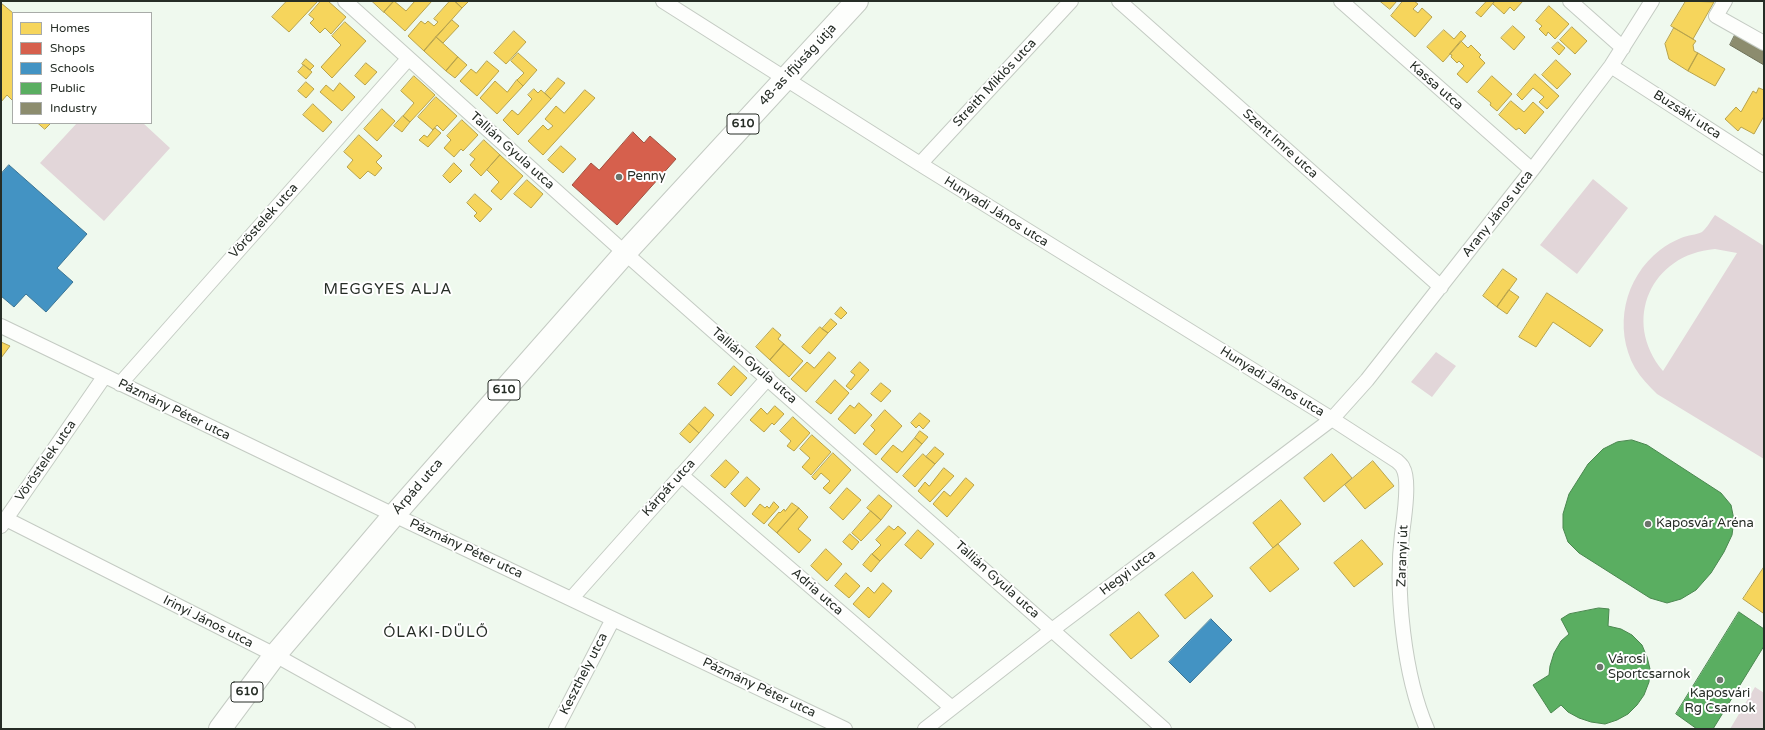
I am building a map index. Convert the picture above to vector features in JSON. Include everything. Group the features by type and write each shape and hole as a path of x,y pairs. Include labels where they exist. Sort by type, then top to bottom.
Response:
{"main road":[{"name":"48-as ifjúság útja","path":"625,252 857,1"},
{"name":"Árpád utca","path":"220,729 274,655 394,515 625,252"}],"street":[{"name":"Tallián Gyula utca","path":"345,1 625,252 1164,729"},
{"name":"Streith Miklós utca","path":"920,164 1071,1"},
{"name":"Szent Imre utca","path":"1118,1 1441,287"},
{"name":"Kassa utca","path":"1341,1 1532,170"},
{"path":"1570,1 1623,48"},
{"name":"Arany János utca","path":"1332,419 1367,380 1532,170 1611,66 1652,1"},
{"path":"1725,1 1716,16 1764,44"},
{"name":"Hunyadi János utca","path":"666,3 784,80 1332,419"},
{"name":"Vöröstelek utca","path":"120,384 408,58"},
{"name":"Buzsáki utca","path":"1611,66 1764,165"},
{"name":"Pázmány Péter utca","path":"1,326 104,377 845,729"},
{"name":"Vöröstelek utca","path":"3,522 104,377"},
{"name":"Kárpát utca","path":"571,599 768,378"},
{"name":"Hegyi utca","path":"925,729 1052,630 1332,419"},
{"name":"Zaranyi út","path":"1332,419 1398,461 1403,467 1406,476 1405,512 1401,542 1402,616 1414,688 1427,729"},
{"name":"Adria utca","path":"682,475 952,708"},
{"name":"Irinyi János utca","path":"3,522 274,655 408,729"},
{"name":"Keszthely utca","path":"556,729 613,619"}],"shaded area":[{"path":"76,124 144,124 170,148 104,221 40,163"},
{"path":"1593,179 1628,208 1577,274 1540,245"},
{"path":"1715,215 1764,246 1764,459 1657,394 1642,379 1628,353 1624,320 1626,304 1630,289 1638,275 1648,261 1662,248 1686,236 1702,232","holes":["1715,249 1737,253 1663,371 1651,352 1644,332 1644,312 1649,293 1659,277 1674,263 1693,254"]},
{"path":"1436,352 1456,366 1432,397 1411,382"},
{"path":"1755,687 1764,693 1764,729 1730,729"}],"building: Homes":[{"path":"287,1 318,1 289,32 272,17"},
{"path":"321,1 328,1 346,17 331,34 325,28 320,33 310,23 314,19 309,15"},
{"path":"372,1 394,1 384,12"},
{"path":"394,1 406,11 415,1 432,1 405,31 384,12"},
{"path":"450,1 454,1 462,8 424,51 408,36 421,21 425,24 428,21 434,26 438,22 434,19"},
{"path":"469,1 462,8 456,2"},
{"path":"1380,1 1397,1 1390,9"},
{"path":"1403,1 1414,1 1418,4 1413,9 1418,13 1422,8 1432,17 1415,37 1391,16"},
{"path":"1487,1 1495,1 1481,17 1476,13"},
{"path":"1495,1 1523,1 1514,11 1510,7 1504,14 1493,4"},
{"path":"1686,1 1714,2 1693,39 1671,26"},
{"path":"1,3 12,12 12,100 7,95 1,102"},
{"path":"1549,6 1569,24 1555,39 1548,32 1546,36 1539,29 1542,26 1536,21"},
{"path":"452,20 459,26 443,43 436,37"},
{"path":"345,22 366,41 332,78 321,67 341,45 332,36"},
{"path":"1513,26 1525,37 1514,50 1501,38"},
{"path":"1572,27 1587,41 1575,54 1560,40"},
{"path":"1674,28 1696,41 1693,45 1694,51 1698,53 1688,71 1669,59 1665,44"},
{"path":"1444,30 1454,39 1461,31 1466,36 1443,62 1427,47"},
{"path":"514,31 526,42 506,64 494,53"},
{"path":"436,37 458,57 446,71 424,51"},
{"path":"1461,41 1468,48 1471,45 1481,55 1479,57 1485,63 1467,83 1457,74 1464,66 1459,61 1457,63 1450,54"},
{"path":"1558,42 1565,48 1559,55 1552,48"},
{"path":"518,53 537,70 523,86 517,80 524,73 511,61"},
{"path":"1698,53 1725,69 1715,86 1688,71"},
{"path":"458,57 467,65 455,78 446,71"},
{"path":"306,59 314,66 310,70 302,64"},
{"path":"1556,60 1571,74 1557,89 1542,75"},
{"path":"487,61 499,71 477,96 460,81 471,69 476,73"},
{"path":"366,63 377,72 365,85 355,76"},
{"path":"304,65 312,72 306,79 298,72"},
{"path":"1535,74 1559,96 1547,109 1539,102 1544,97 1533,88 1522,100 1517,95"},
{"path":"414,76 435,95 410,122 403,116 414,103 401,91"},
{"path":"1492,76 1512,94 1497,111 1490,105 1491,103 1478,92"},
{"path":"558,78 565,83 551,99 545,93"},
{"path":"517,80 523,86 497,114 480,98 495,81 507,92"},
{"path":"306,82 314,89 306,98 298,91"},
{"path":"340,83 355,97 342,111 320,92 326,85 333,91"},
{"path":"1759,88 1764,90 1764,116 1754,134 1741,127 1738,131 1725,119 1736,107 1741,112 1753,91 1756,93"},
{"path":"534,89 538,93 541,90 551,99 518,135 503,120 512,110 518,115 532,99 528,95"},
{"path":"585,90 595,98 543,155 528,141 543,125 548,130 553,126 545,119 556,106 564,113"},
{"path":"436,97 457,116 443,131 437,125 433,130 418,117"},
{"path":"1511,101 1524,112 1533,102 1544,112 1525,134 1519,128 1516,130 1499,115"},
{"path":"313,104 332,122 323,132 303,115"},
{"path":"382,109 395,121 377,141 364,129"},
{"path":"403,116 410,122 402,132 394,126"},
{"path":"462,120 478,135 463,151 461,149 454,157 444,148 451,140 447,136"},
{"path":"39,124 50,124 45,129"},
{"path":"435,128 441,133 428,147 419,140 424,135 427,137"},
{"path":"359,135 382,156 376,162 382,168 375,176 368,171 360,179 347,167 353,160 344,152"},
{"path":"484,140 500,155 481,176 470,165 475,159 470,155"},
{"path":"561,146 576,159 563,173 548,160"},
{"path":"500,155 523,176 501,200 491,191 499,182 487,170"},
{"path":"454,163 462,171 450,183 443,176"},
{"path":"527,180 543,194 531,208 514,194"},
{"path":"475,194 492,209 480,222 474,216 477,213 467,203"},
{"path":"1503,269 1517,279 1497,307 1483,296"},
{"path":"1509,290 1519,297 1507,314 1497,307"},
{"path":"1547,293 1603,330 1590,347 1553,322 1536,347 1519,337"},
{"path":"841,307 847,313 841,319 835,314"},
{"path":"831,319 837,324 828,333 822,329"},
{"path":"820,327 828,333 810,354 802,347"},
{"path":"773,328 781,335 778,339 784,344 770,360 756,347"},
{"path":"1,342 10,346 1,358"},
{"path":"784,344 803,361 789,377 770,360"},
{"path":"829,352 836,358 806,392 791,379 807,362 814,368"},
{"path":"860,362 869,370 851,390 846,386 855,375 851,372"},
{"path":"734,366 747,378 731,396 718,384"},
{"path":"835,380 849,393 831,414 816,402"},
{"path":"881,383 891,391 881,402 871,394"},
{"path":"859,403 872,415 855,434 838,419 850,405 854,408"},
{"path":"775,406 784,414 774,425 772,423 764,432 750,420 761,408 767,414"},
{"path":"705,407 714,415 699,433 689,424"},
{"path":"885,410 902,426 876,455 863,444 875,430 871,426"},
{"path":"920,413 930,421 923,429 919,425 916,428 911,423"},
{"path":"793,417 810,433 794,451 787,446 791,441 780,431"},
{"path":"689,424 699,433 690,443 680,434"},
{"path":"920,431 928,437 922,444 915,438"},
{"path":"812,435 831,452 811,475 802,467 810,458 800,449"},
{"path":"915,438 922,444 897,473 881,459 893,445 902,452"},
{"path":"935,447 944,454 935,464 926,457"},
{"path":"833,453 851,470 830,494 823,488 830,481 821,473 815,480 812,477"},
{"path":"923,454 935,464 915,487 903,476"},
{"path":"1332,454 1352,478 1324,502 1304,478"},
{"path":"726,460 739,472 725,488 711,476"},
{"path":"1373,461 1394,486 1365,509 1345,485"},
{"path":"944,468 954,476 930,502 918,491 925,482 929,486"},
{"path":"747,477 760,489 745,507 731,494"},
{"path":"966,478 974,485 947,517 933,504 944,491 950,496"},
{"path":"847,488 861,500 843,520 830,508"},
{"path":"879,495 892,506 881,520 867,508"},
{"path":"1281,500 1301,524 1273,548 1253,523"},
{"path":"774,502 779,507 764,524 752,514 760,504 765,508 767,506 769,508"},
{"path":"792,503 799,508 777,533 768,525 779,512 780,513 784,509 785,511"},
{"path":"799,508 808,517 798,529 811,540 799,553 777,533"},
{"path":"871,511 881,520 861,541 852,533"},
{"path":"889,526 894,530 898,526 906,533 880,561 872,554 881,545 876,540"},
{"path":"918,530 934,544 921,559 905,545"},
{"path":"850,534 859,542 852,550 843,542"},
{"path":"1362,540 1383,564 1354,587 1334,563"},
{"path":"1278,544 1299,569 1270,592 1250,568"},
{"path":"826,549 842,564 827,581 811,566"},
{"path":"872,554 880,561 871,572 863,565"},
{"path":"1764,567 1764,611 1763,613 1743,599"},
{"path":"1193,572 1213,596 1185,619 1165,595"},
{"path":"846,573 860,586 849,598 835,586"},
{"path":"883,583 892,591 869,618 853,604 868,587 874,593"},
{"path":"1139,612 1159,636 1131,659 1110,635"}],"building: Shops":[{"name":"Penny","path":"633,132 644,143 650,136 676,159 617,225 572,185 591,163 599,170"}],"building: Schools":[{"path":"9,165 87,234 57,268 73,282 46,312 26,294 14,307 1,296 1,174"},
{"path":"1211,619 1232,640 1190,683 1169,662"}],"building: Public":[{"name":"Kaposvár Aréna","path":"1632,440 1647,445 1721,493 1731,505 1734,520 1732,535 1724,552 1711,573 1696,590 1681,599 1667,603 1650,598 1579,553 1568,542 1563,528 1563,514 1569,494 1588,464 1603,449 1617,442"},
{"name":"Városi Sportcsarnok","path":"1599,608 1609,609 1608,626 1621,629 1632,635 1642,645 1650,669 1649,682 1644,695 1637,705 1628,714 1605,724 1579,718 1568,712 1561,705 1551,713 1533,685 1549,675 1554,653 1561,641 1569,634 1561,619 1569,614"},
{"name":"Kaposvári Rg Csarnok","path":"1739,612 1764,629 1764,646 1713,729 1697,729 1676,714"}],"building: Industry":[{"path":"1735,35 1764,51 1764,65 1730,45"}],"place":[{"name":"Penny","path":"619,177"},
{"name":"Kaposvár Aréna","path":"1648,524"},
{"name":"Városi Sportcsarnok","path":"1600,667"},
{"name":"Kaposvári Rg Csarnok","path":"1720,680"}],"district":[{"name":"MEGGYES ALJA","path":"388,290"},
{"name":"ÓLAKI-DŰLŐ","path":"436,633"}]}
